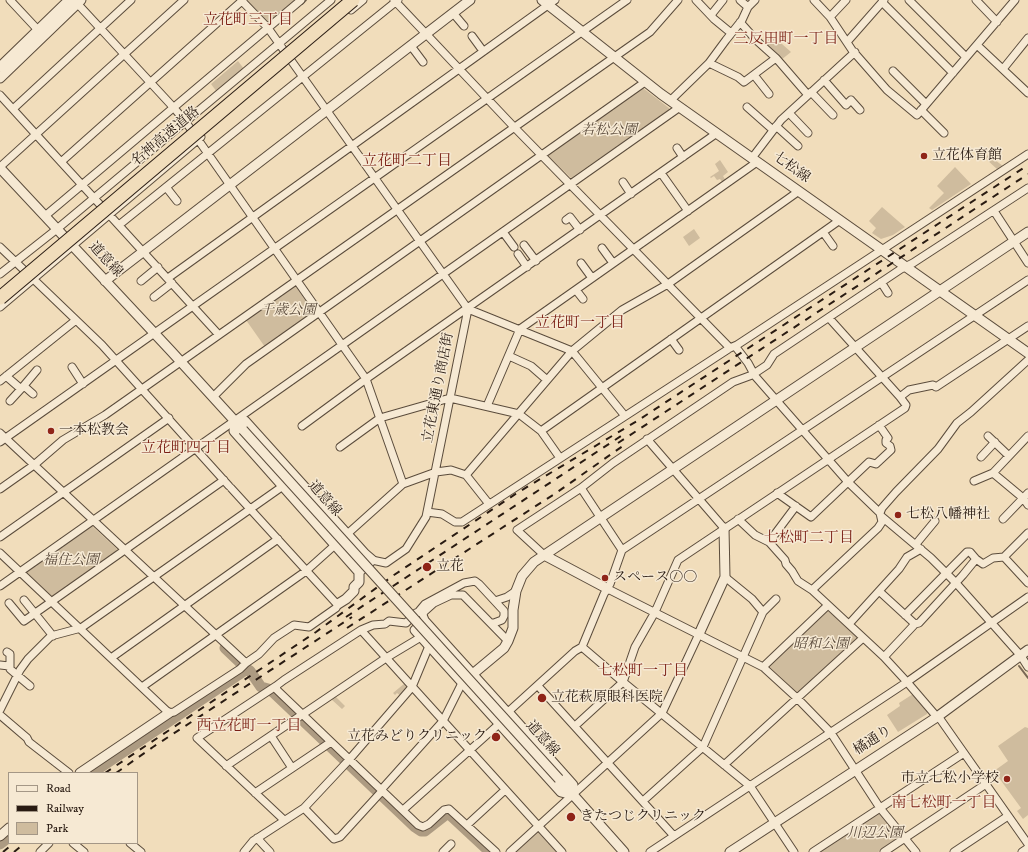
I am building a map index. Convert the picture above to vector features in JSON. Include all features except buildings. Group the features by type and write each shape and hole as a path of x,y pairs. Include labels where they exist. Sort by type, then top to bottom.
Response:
{"highway":[{"name":"名神高速道路","path":"0,286 339,0"},
{"name":"名神高速道路","path":"0,298 353,0"}],"street":[{"path":"10,0 38,30"},
{"path":"13,109 131,0"},
{"path":"0,167 184,0"},
{"path":"62,162 242,0 268,28 279,43 468,309 572,351 626,416"},
{"path":"45,216 301,0"},
{"path":"0,274 58,229 331,0"},
{"path":"0,307 363,0"},
{"path":"105,280 470,0"},
{"path":"244,665 2,438 116,361 627,0"},
{"path":"0,489 33,466 63,440 105,416 653,29 678,0"},
{"path":"696,0 731,34"},
{"path":"711,15 724,0"},
{"path":"740,0 748,8"},
{"path":"671,100 709,63 755,0"},
{"path":"814,0 830,17 847,42 880,82 917,115 1015,0"},
{"path":"830,17 846,0"},
{"path":"910,0 966,57"},
{"path":"976,0 997,22"},
{"path":"1004,0 1010,6"},
{"path":"0,67 38,30 76,1"},
{"path":"76,1 151,82 185,122 343,345 366,379 403,484"},
{"path":"0,78 76,1"},
{"path":"119,225 396,1 514,127 668,284 733,347 848,482 880,515 918,546 945,572 991,623 1024,653 1028,667"},
{"path":"154,297 170,280 253,217 483,51 548,1"},
{"name":"七松線","path":"548,1 582,32 645,82 976,315 1001,330 1009,339 1028,353"},
{"path":"847,42 883,1 953,73"},
{"path":"453,13 464,26"},
{"path":"740,22 756,40 833,115"},
{"path":"472,36 483,51"},
{"path":"1003,69 1028,38"},
{"path":"977,45 1003,69 1027,88"},
{"path":"411,46 423,62"},
{"path":"487,406 520,329 688,211 754,160 775,128 789,113 855,52"},
{"path":"709,63 738,77 744,82 776,58"},
{"path":"893,71 944,133"},
{"path":"754,75 769,94"},
{"path":"824,80 846,104 851,100 860,110"},
{"path":"212,397 246,364 645,82"},
{"path":"0,95 219,335"},
{"path":"0,586 680,107"},
{"path":"746,107 798,146"},
{"path":"789,113 808,133"},
{"path":"302,426 366,379 468,309 717,133"},
{"path":"677,148 683,157"},
{"path":"427,512 442,514 450,520 459,523 733,347 1028,154"},
{"name":"道意線","path":"0,167 155,333 559,778 624,852"},
{"path":"661,173 688,211"},
{"path":"623,182 631,194"},
{"path":"166,187 178,201"},
{"path":"916,852 880,808 831,733 798,699 763,667 544,555 517,530 581,488 613,463 733,382 754,373 767,365 774,354 881,282 906,266 914,263 1028,188"},
{"path":"466,475 520,414 572,351 622,310 668,284 799,191"},
{"path":"994,211 1028,263"},
{"path":"566,220 570,217 580,230"},
{"path":"541,431 601,387 702,318 840,220"},
{"path":"503,232 514,247"},
{"path":"823,232 834,246"},
{"path":"304,808 334,839 340,837 443,721 462,683 504,648 513,628 513,610 516,591 522,576 532,564 600,517 1028,232"},
{"path":"524,244 536,261"},
{"path":"0,247 16,261 116,361 306,571 338,604"},
{"path":"602,248 613,264"},
{"path":"518,254 527,267"},
{"path":"581,263 592,278"},
{"path":"141,282 158,267"},
{"path":"508,712 582,647 604,594 608,588 622,550 1028,280"},
{"path":"881,282 888,293"},
{"path":"576,290 583,299"},
{"name":"立花東通り商店街","path":"372,560 386,563 406,550 426,517 468,309"},
{"path":"575,726 623,682 635,647 655,612 678,560 879,425 904,408 906,405 829,318"},
{"path":"0,381 76,320"},
{"path":"900,397 909,390 933,385 936,387 1028,326"},
{"path":"671,339 679,350"},
{"path":"508,356 531,366 548,380"},
{"path":"812,590 878,528 882,522 880,515 882,508 938,449 957,423 1028,360"},
{"path":"72,367 83,384"},
{"path":"10,401 23,388 37,370"},
{"path":"6,376 33,394"},
{"path":"340,447 380,418 450,398 520,414 541,431 560,458"},
{"path":"0,537 168,418"},
{"path":"81,772 244,665 259,654 274,638 294,625 309,627 346,599 354,591 354,587 359,582 359,572 234,431 234,421"},
{"path":"234,421 245,421 372,560 359,572"},
{"path":"777,493 811,517 869,462 876,464 890,450 890,446 886,443 888,438 879,425"},
{"path":"988,436 1009,456"},
{"path":"974,481 993,473 1028,436"},
{"path":"510,852 662,713 725,578 724,528 647,440"},
{"path":"981,457 995,442"},
{"path":"142,687 306,571 348,535 403,484 436,472 452,470 466,475 489,504"},
{"path":"993,473 1025,496 1028,505"},
{"path":"9,603 24,621 224,480"},
{"path":"68,772 29,742 27,738 1,715 3,695 28,659 53,636 79,628 283,486"},
{"path":"581,488 622,550"},
{"path":"1003,519 1025,496"},
{"path":"769,542 796,506"},
{"path":"738,519 755,535 769,542 785,560 786,564 798,581 812,590 884,657 908,682 937,716 964,752 1028,844"},
{"path":"849,624 900,569 935,521"},
{"path":"905,615 945,572 967,552 970,552 983,564 993,558 1004,556 1028,533"},
{"path":"110,658 278,539"},
{"path":"0,554 169,713"},
{"path":"1004,556 1028,583"},
{"path":"884,657 915,624 919,623 976,559"},
{"path":"725,578 752,599 763,612"},
{"path":"284,820 197,738 361,630 373,625 385,624 389,621 406,623 425,604 464,583 471,581 478,583 503,610 504,616 500,622 491,623"},
{"path":"464,583 465,596"},
{"path":"495,601 507,597 516,591"},
{"path":"880,591 915,624"},
{"path":"508,640 465,596 456,594 451,595 434,603 424,612 424,618 439,636 573,785 573,795"},
{"path":"650,852 908,682 1028,597"},
{"path":"643,801 703,747 763,612 776,599"},
{"path":"24,600 53,636"},
{"path":"763,667 828,605"},
{"path":"416,613 414,621 418,634 561,792 573,795"},
{"path":"361,630 562,852"},
{"path":"226,766 386,658 418,634"},
{"path":"244,852 257,838 304,808 347,761 412,687 429,646 439,636"},
{"path":"724,765 864,638"},
{"path":"582,647 750,786 794,852"},
{"path":"7,652 10,654 10,669 26,681 30,686"},
{"name":"橘通り","path":"730,852 937,716 1024,653"},
{"path":"0,665 10,666"},
{"path":"538,686 674,836"},
{"path":"272,689 277,690 300,717 418,825 423,827 429,824 444,810 449,809 496,852"},
{"path":"403,810 499,724"},
{"path":"271,736 292,768"},
{"path":"255,793 329,743"},
{"path":"813,852 964,752"},
{"path":"884,852 986,784"},
{"path":"467,825 505,790"},
{"path":"954,852 1008,816"},
{"path":"257,838 270,852"},
{"path":"40,852 48,844"},
{"path":"74,844 84,852"},
{"path":"131,844 141,852"},
{"path":"443,852 451,844"},
{"path":"1022,852 1028,848"}],"green space":[{"path":"246,0 297,0 269,24"},
{"path":"773,36 791,52 781,60 763,44"},
{"path":"238,61 244,69 217,92 211,84"},
{"name":"若松公園","path":"643,88 669,108 669,110 571,178 548,156 548,153"},
{"path":"988,155 1003,166 998,170 985,158"},
{"path":"720,160 728,172 723,176 726,181 723,183 720,179 717,180 714,176 711,178 710,177 719,171 715,164"},
{"path":"955,167 971,184 932,210 929,208 944,193 937,186"},
{"path":"882,207 905,227 893,235 881,239 872,233 876,228 869,221"},
{"path":"694,229 700,238 689,246 683,237"},
{"name":"千歳公園","path":"297,285 315,310 314,313 265,347 246,320"},
{"name":"福住公園","path":"88,526 92,526 117,549 116,552 54,597 50,597 25,574 26,571"},
{"name":"昭和公園","path":"825,611 828,611 858,636 858,639 801,692 797,692 770,667 770,664"},
{"path":"405,683 408,686 401,696 397,693 395,695 393,693"},
{"path":"913,694 928,710 927,714 898,732 887,715 900,706 899,703"},
{"path":"335,696 345,706 342,709 331,699"},
{"path":"1025,727 1028,728 1028,815 1023,819 1017,811 1021,808 994,771 1008,761 998,746"},
{"name":"川辺公園","path":"880,812 899,835 898,839 878,852 817,852"},
{"path":"536,831 540,831 558,852 513,852"}],"waterway":[{"path":"302,4 306,0"},
{"path":"225,648 247,669"},
{"path":"1019,666 1028,678"},
{"path":"93,772 247,669 261,687 273,692 415,827 421,831 425,831 448,813 490,852"},
{"path":"0,844 8,838"}],"railway":[{"path":"106,772 316,632 394,575 517,493 637,421 1028,165"},
{"path":"618,443 1028,174"},
{"path":"346,617 621,436"},
{"path":"347,628 556,493 627,443"},
{"path":"117,772 153,747 352,617"},
{"path":"3,852 13,844"},
{"path":"14,852 24,844"}],"place":[{"name":"立花体育館","path":"924,156"},
{"name":"一本松教会","path":"51,431"},
{"name":"七松八幡神社","path":"898,515"},
{"name":"立花","path":"427,567"},
{"name":"スペース○○","path":"605,578"},
{"name":"立花萩原眼科医院","path":"542,698"},
{"name":"立花みどりクリニック","path":"496,737"},
{"name":"市立七松小学校","path":"1007,779"},
{"name":"きたつじクリニック","path":"571,817"}],"district":[{"name":"立花町三丁目","path":"248,21"},
{"name":"三反田町一丁目","path":"786,40"},
{"name":"立花町二丁目","path":"407,162"},
{"name":"立花町一丁目","path":"580,324"},
{"name":"立花町四丁目","path":"186,449"},
{"name":"七松町二丁目","path":"809,539"},
{"name":"七松町一丁目","path":"643,672"},
{"name":"西立花町一丁目","path":"249,727"},
{"name":"南七松町一丁目","path":"944,804"}]}
